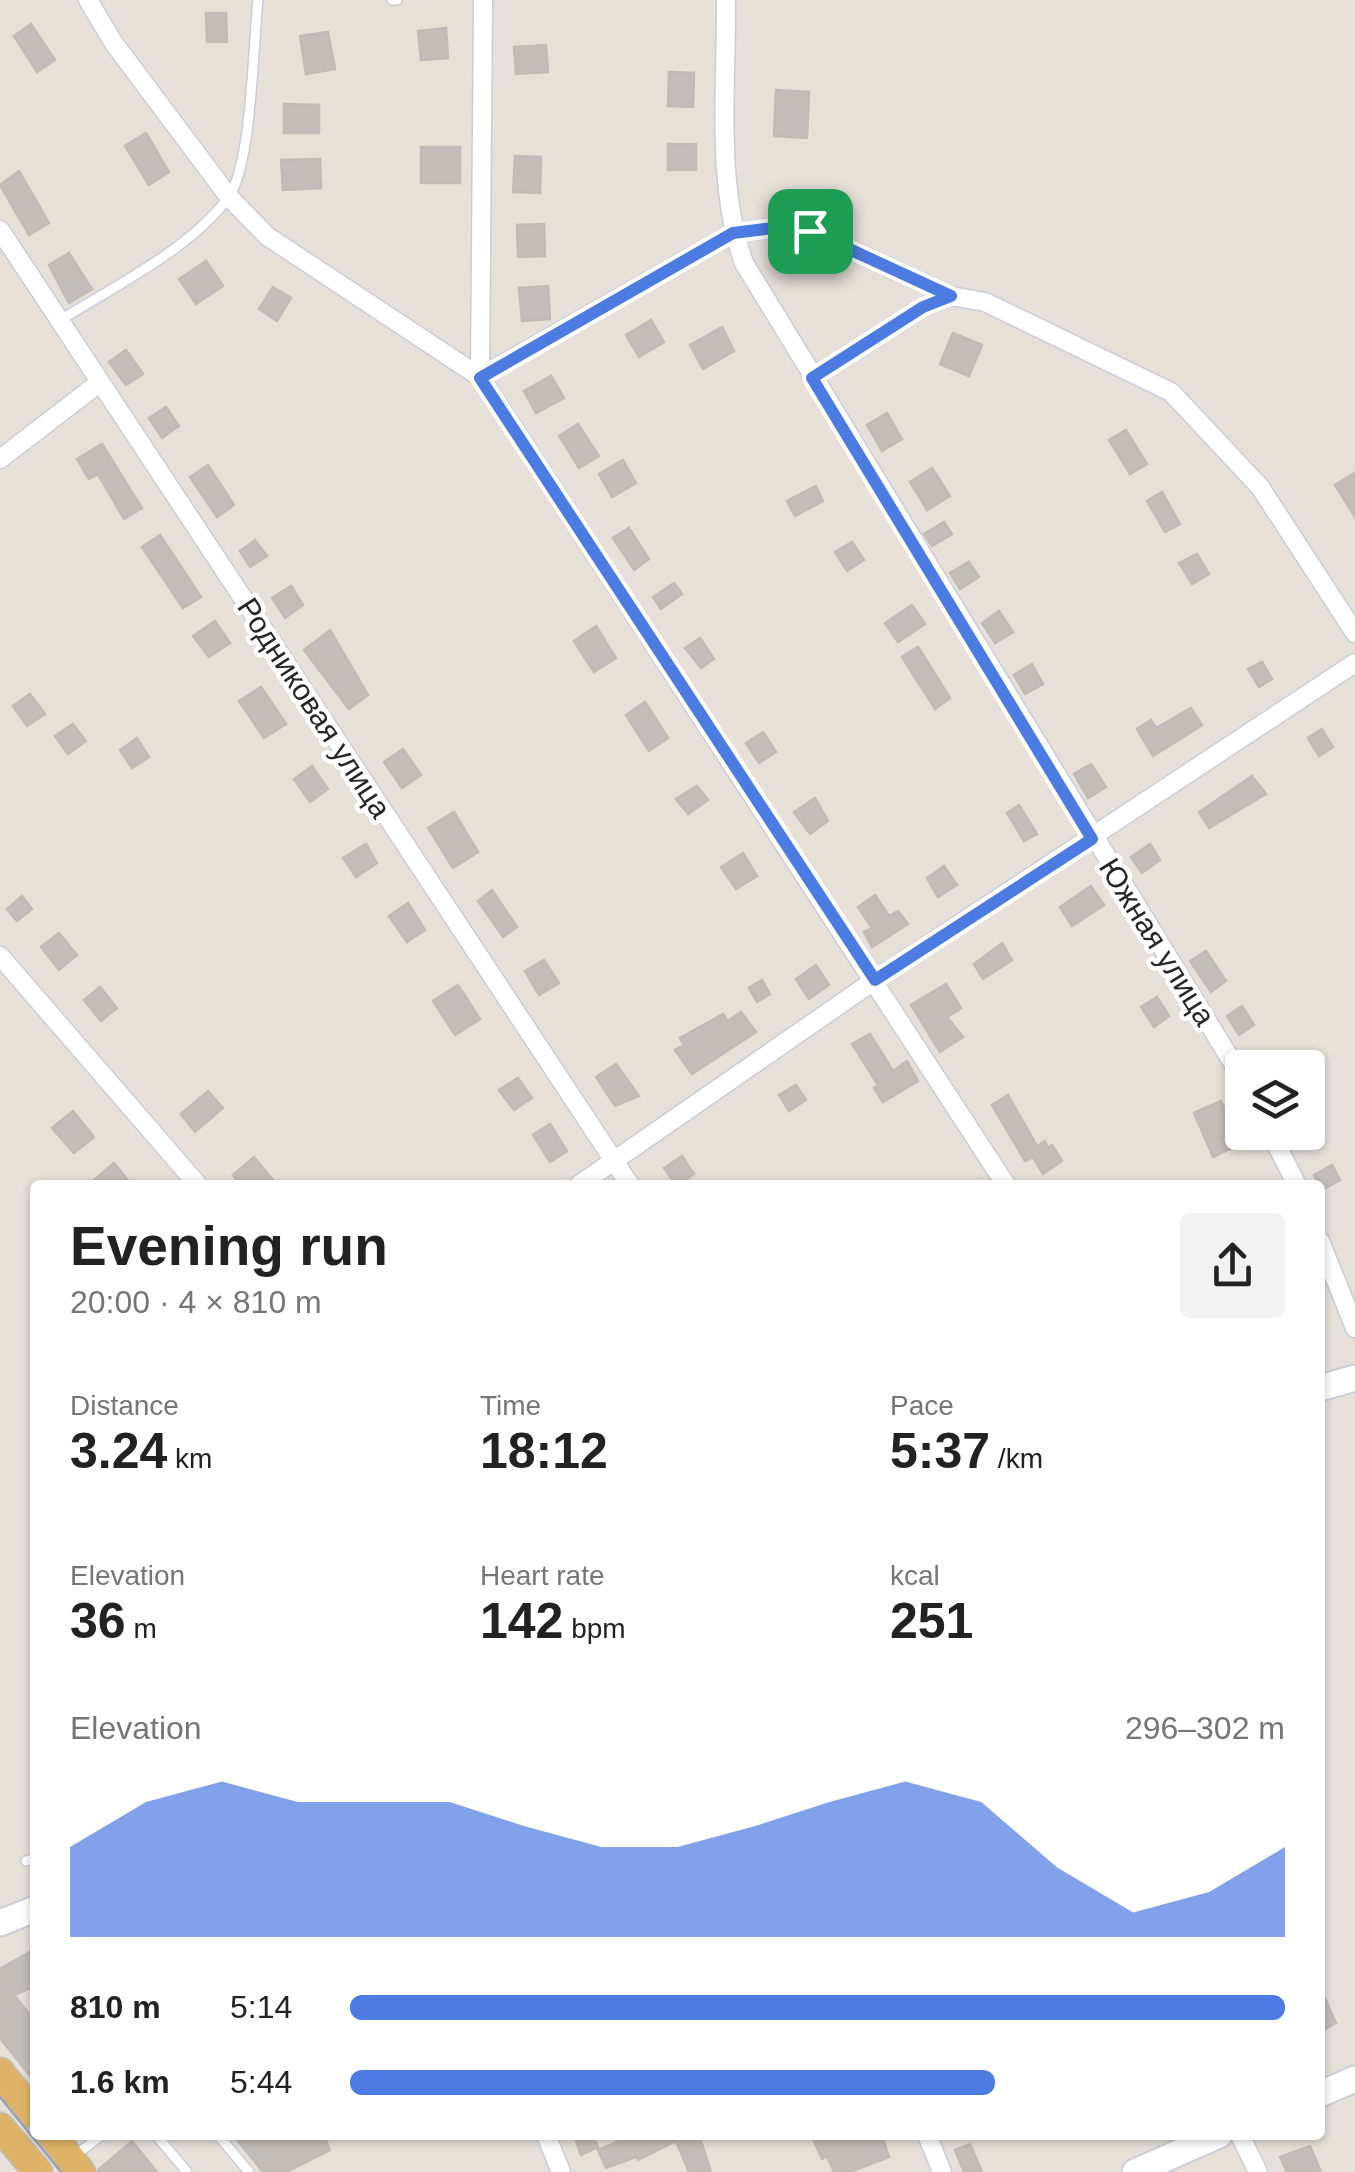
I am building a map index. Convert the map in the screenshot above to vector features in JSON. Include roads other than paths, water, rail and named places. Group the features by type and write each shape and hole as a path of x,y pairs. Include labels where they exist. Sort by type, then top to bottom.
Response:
{"main road":[{"path":"0,2072 30,2109"},
{"path":"0,2128 38,2172"},
{"path":"56,2140 76,2165"}],"street":[{"path":"88,0 113,42 229,197 266,236 480,378 1003,1180"},
{"path":"480,378 483,0"},
{"name":"Южная улица","path":"726,0 728,188 733,233 744,263 1092,839 1225,1051"},
{"path":"480,378 733,233 773,228 810,231 951,296 985,302 1170,392 1260,487 1355,632"},
{"name":"Родниковая улица","path":"0,230 626,1180"},
{"path":"812,378 923,307 951,296"},
{"path":"0,459 99,383"},
{"path":"585,1180 875,980 1355,662"},
{"path":"0,956 7,976 193,1180"},
{"path":"1279,1150 1294,1180"},
{"path":"1325,1253 1355,1328"},
{"path":"1325,1387 1355,1378"},
{"path":"0,1923 30,1911"},
{"path":"1325,2092 1355,2080"},
{"path":"548,2140 560,2172"},
{"path":"929,2140 942,2172"},
{"path":"1134,2172 1208,2140"},
{"path":"1242,2140 1258,2172"}],"lane":[{"path":"58,320 168,253 229,197 244,152 258,0"},
{"path":"76,2165 98,2140"},
{"path":"160,2140 186,2172"},
{"path":"222,2140 248,2172"}],"tram line":[{"path":"0,2097 30,2134"},
{"path":"35,2140 61,2172"}]}
